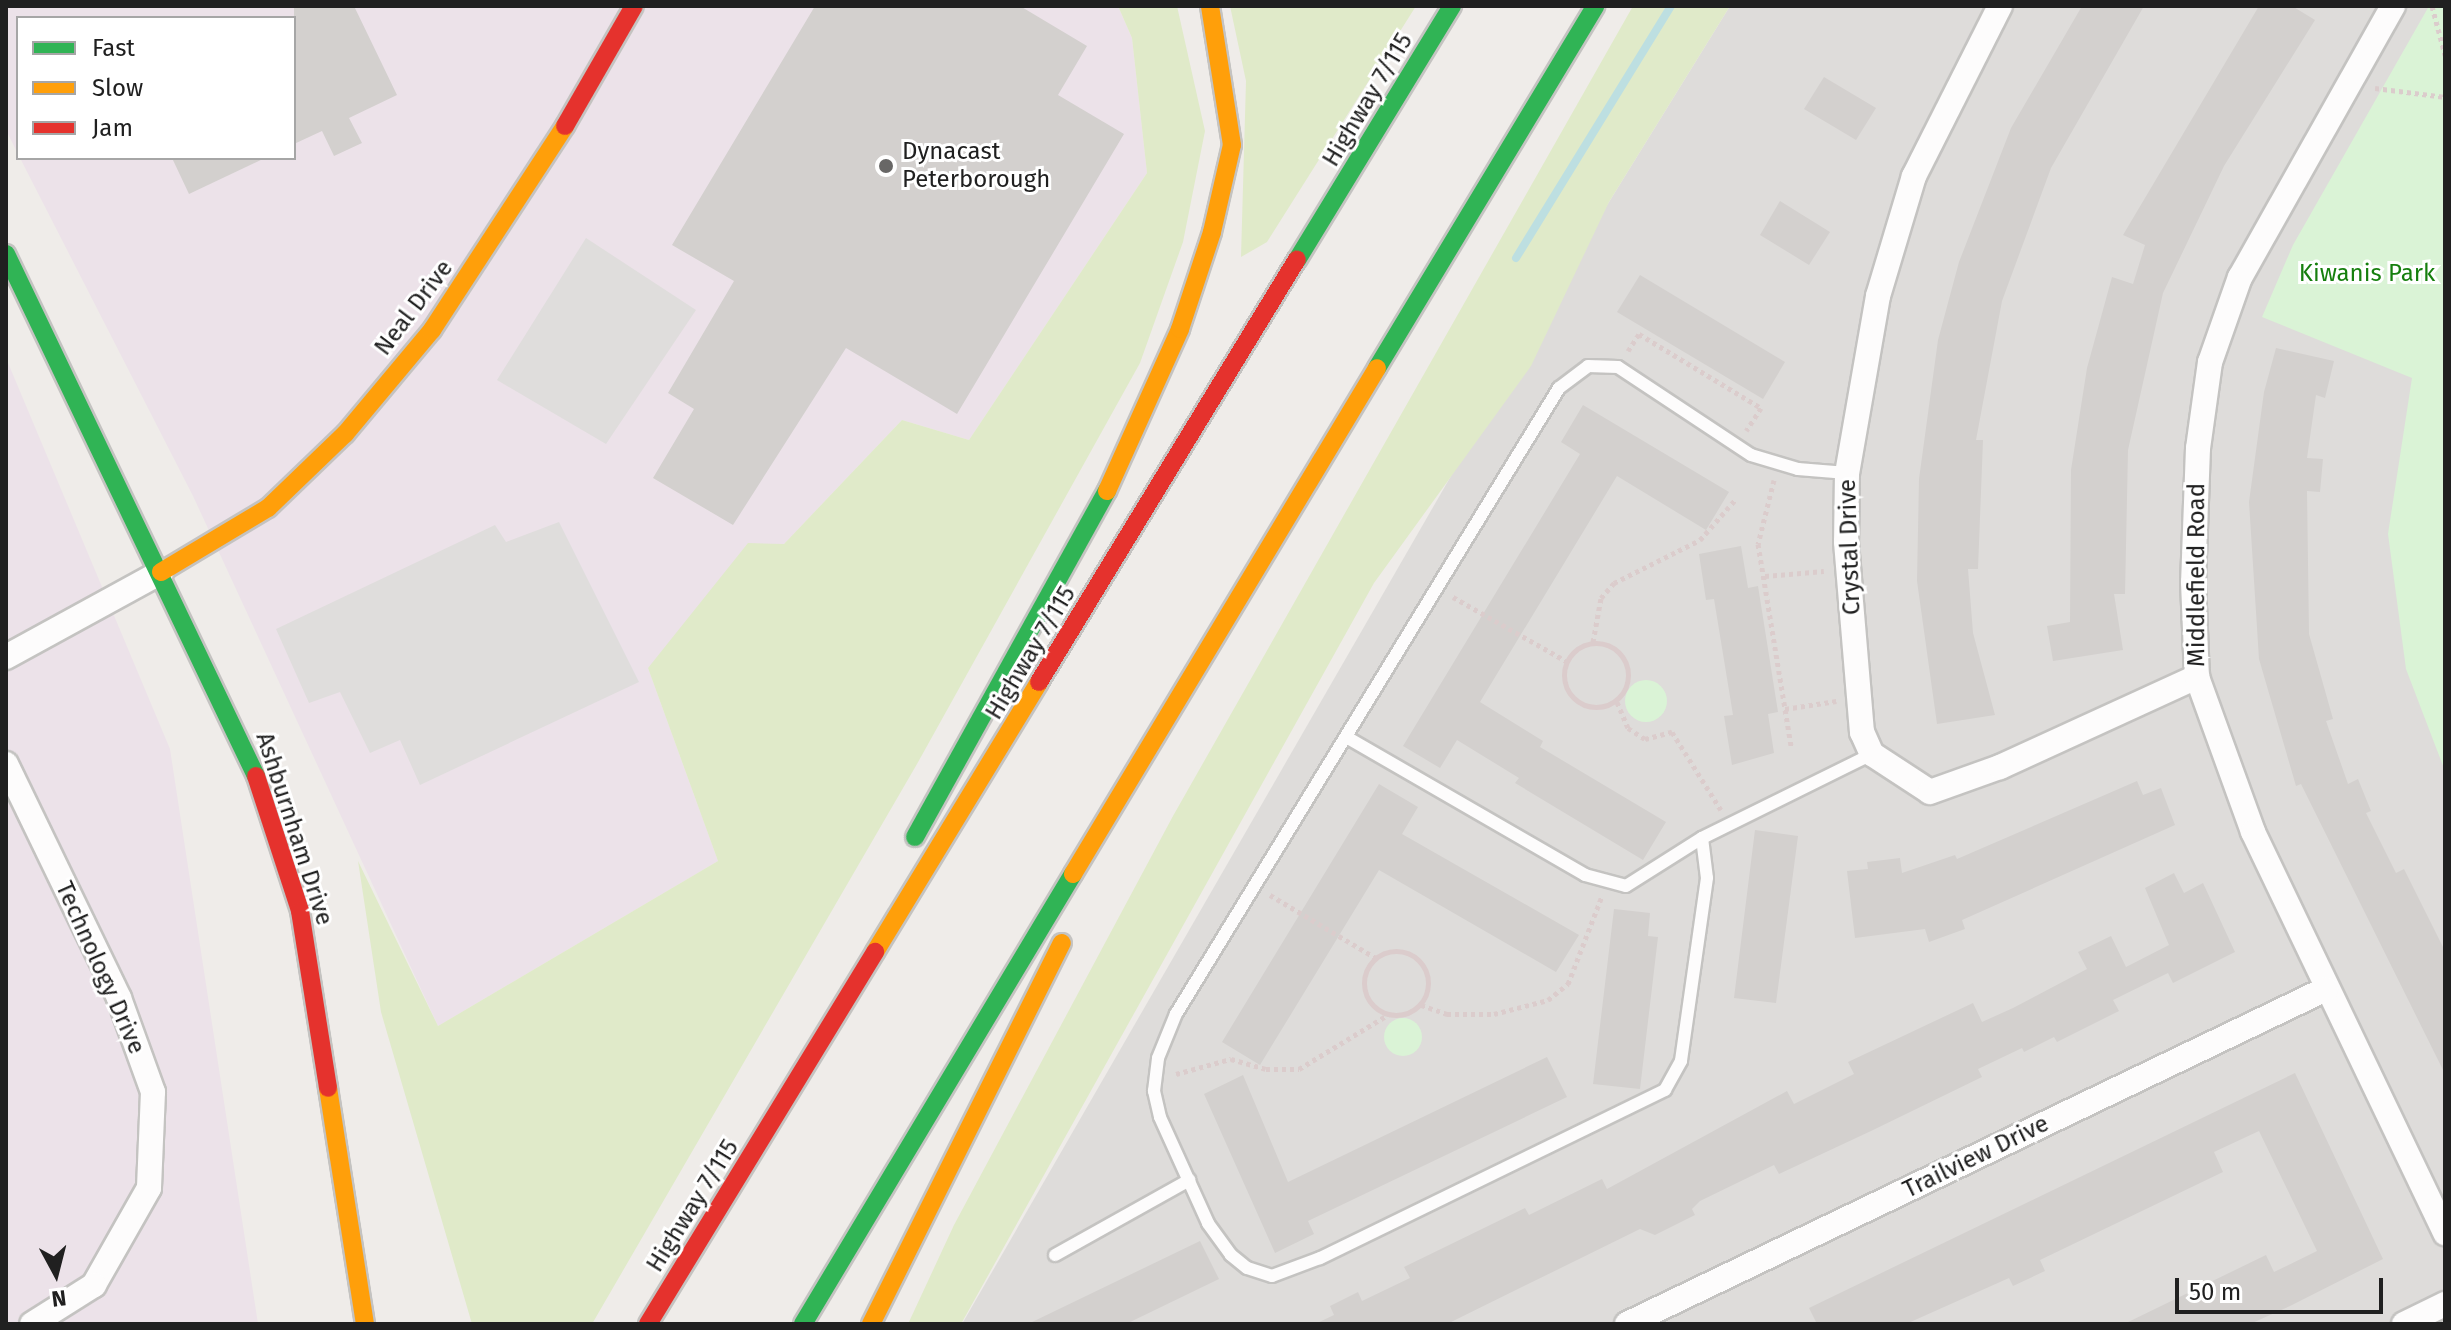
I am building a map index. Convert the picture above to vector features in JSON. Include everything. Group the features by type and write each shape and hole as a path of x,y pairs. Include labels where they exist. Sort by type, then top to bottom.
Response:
{"main road":[{"name":"Neal Drive","path":"161,572 268,508 345,434 403,364 532,182 634,6"},
{"path":"908,851 1120,467 1180,329 1212,232 1232,145 1210,6"},
{"name":"Highway 7/115","path":"648,1324 1452,6"},
{"path":"803,1324 1595,6"},
{"name":"Ashburnham Drive","path":"6,254 248,752 300,911 365,1324"},
{"path":"1232,650 1286,518"},
{"path":"853,990 878,907"},
{"path":"871,1324 1071,925"}],"street":[{"name":"Crystal Drive","path":"1872,754 1862,732 1848,568 1847,473 1881,280 1914,176 2000,6"},
{"name":"Middlefield Road","path":"2393,6 2240,277 2210,362 2197,478 2193,582 2197,677 2253,832 2445,1233"},
{"path":"6,657 161,572"},
{"path":"1872,754 1930,792 2000,767 2197,677"},
{"name":"Technology Drive","path":"6,764 119,998 153,1092 149,1188 94,1285 32,1324"},
{"name":"Trailview Drive","path":"1627,1324 2326,989"},
{"path":"2404,1324 2445,1304"}],"lane":[{"path":"1702,838 1707,878 1681,1061 1665,1090 1404,1218 1272,1276 1247,1268 1231,1255 1208,1223 1160,1117 1156,1079 1176,1014 1348,738 1559,388 1588,366 1618,367 1736,445 1778,464 1847,473"},
{"path":"1348,738 1585,875 1626,886 1702,838 1872,754"},
{"path":"1055,1255 1189,1180"}],"path":[{"path":"2432,6 2445,55"},
{"path":"2351,82 2445,97"},
{"path":"1618,367 1639,334 1761,408 1736,445"},
{"path":"1778,464 1758,544 1791,746"},
{"path":"1566,661 1593,642 1601,598 1614,583 1700,540 1735,500"},
{"path":"1765,576 1848,568"},
{"path":"1438,588 1566,661"},
{"path":"1593,642 1626,659 1630,680 1617,702"},
{"path":"1566,661 1567,692 1584,705 1617,702"},
{"path":"1785,709 1859,698"},
{"path":"1617,702 1628,728 1645,739 1672,732 1728,825"},
{"path":"1421,1005 1447,1014 1494,1014 1548,1000 1568,984 1607,881"},
{"path":"1255,888 1376,958"},
{"path":"1389,950 1420,960 1428,992 1421,1005 1408,1014 1389,1014 1373,1005 1363,988 1365,971 1376,958 1389,950"},
{"path":"1156,1079 1231,1059 1266,1069 1299,1069 1389,1014"}],"shaded area":[{"path":"6,6 1118,6 1132,38 1147,173 969,440 902,420 784,544 648,668 718,861 438,1026 193,496 21,160 296,160 296,16 16,16 16,150 6,130"},
{"path":"1730,6 2445,6 2445,1324 962,1324 1609,202"},
{"path":"586,238 696,310 606,444 497,380"},
{"path":"6,358 170,749 258,1324 6,1324"},
{"path":"559,522 639,682 420,785 400,740 370,753 340,692 309,703 276,629 495,525 506,542"}],"green space":[{"path":"1118,6 1177,6 1205,131 1183,242 1140,363 917,764 592,1324 472,1324 381,1012 358,861 438,1026 718,861 648,668 748,543 784,544 902,420 969,440 1147,173 1132,38"},
{"path":"1230,6 1416,6 1267,242 1241,257 1246,81"},
{"path":"1633,6 1730,6 1609,202 1531,366 1374,583 961,1324 908,1324 954,1225 1173,816"},
{"name":"Kiwanis Park","path":"2429,6 2445,6 2445,771 2406,669 2388,534 2412,378 2262,317 2293,245"},
{"path":"1646,680 1661,686 1667,701 1661,716 1646,722 1631,716 1625,701 1631,686"},
{"path":"1403,1018 1416,1024 1422,1037 1416,1050 1403,1056 1390,1050 1384,1037 1390,1024"}],"building":[{"path":"294,6 354,6 397,95 349,118 362,143 334,156 322,131 296,143"},
{"path":"815,6 1020,6 1087,46 1058,95 1124,134 957,414 846,348 733,525 653,478 694,409 668,393 734,281 672,245"},
{"path":"2082,6 2144,6 2051,168 2002,301 1976,440 1983,440 1978,569 1968,569 1973,633 1995,715 1937,724 1917,581 1919,479 1938,340 1959,262 2011,128"},
{"path":"2259,6 2292,6 2315,20 2224,166 2163,293 2128,450 2125,594 2114,594 2123,650 2053,661 2047,626 2070,622 2071,470 2087,368 2112,277 2133,284 2145,245 2123,235"},
{"path":"1824,77 1876,108 1856,140 1804,109"},
{"path":"173,160 261,160 189,194"},
{"path":"1780,201 1830,232 1809,265 1760,235"},
{"path":"1640,275 1785,362 1763,399 1617,312"},
{"path":"2276,348 2334,361 2325,398 2316,395 2307,458 2323,459 2320,492 2307,491 2309,634 2333,719 2326,721 2348,784 2358,779 2371,811 2366,813 2396,873 2404,869 2445,951 2445,1074 2301,784 2296,786 2259,659 2249,502 2264,392"},
{"path":"1583,405 1729,492 1706,530 1617,476 1480,702 1543,741 1540,747 1666,822 1643,860 1515,783 1519,778 1457,740 1440,768 1403,746 1580,454 1561,442"},
{"path":"1741,546 1748,588 1758,586 1778,712 1768,714 1774,753 1732,765 1724,716 1733,715 1714,599 1706,600 1699,554"},
{"path":"2137,781 2143,795 2161,788 2175,825 1962,920 1965,929 1929,942 1925,929 1855,938 1847,871 1868,869 1867,862 1900,858 1902,873 1955,855 1957,859"},
{"path":"1379,784 1418,807 1402,834 1579,935 1556,972 1379,870 1260,1065 1222,1042"},
{"path":"1755,830 1798,836 1776,1003 1734,998"},
{"path":"2174,873 2184,893 2203,883 2235,952 2173,983 2168,973 2113,1000 2119,1011 2057,1042 2054,1037 2024,1052 2022,1048 1978,1069 1982,1077 1871,1131 1779,1174 1774,1165 1700,1201 1692,1209 1695,1215 1655,1235 1640,1229 1447,1324 1315,1324 1334,1315 1330,1306 1358,1292 1362,1301 1410,1278 1404,1267 1525,1208 1529,1215 1602,1179 1607,1189 1787,1091 1794,1104 1854,1074 1848,1062 1973,1003 1982,1022 2013,1008 2087,969 2078,952 2111,936 2126,967 2169,945 2145,888"},
{"path":"1614,909 1650,913 1648,936 1658,937 1640,1089 1593,1084"},
{"path":"1547,1057 1567,1097 1308,1221 1314,1234 1275,1253 1204,1094 1243,1075 1288,1182"},
{"path":"2295,1073 2383,1259 2250,1324 2124,1324 2266,1255 2274,1272 2317,1251 2259,1131 2214,1152 2223,1172 2040,1260 2045,1271 2013,1286 2009,1278 1906,1324 1817,1324 1809,1308"},
{"path":"1200,1241 1219,1279 1126,1324 1028,1324"}],"waterway":[{"path":"1516,258 1671,6"}],"traffic: fast":[{"path":"1297,260 1452,6"},
{"path":"1377,368 1595,6"},
{"path":"6,254 256,776"},
{"path":"915,837 1107,491"},
{"path":"803,1324 1073,874"}],"traffic: slow":[{"path":"1107,491 1180,329 1212,232 1232,145 1210,6"},
{"path":"161,572 268,508 345,434 432,330 565,126"},
{"path":"1073,874 1377,368"},
{"path":"875,952 1039,682"},
{"path":"871,1324 1062,943"},
{"path":"328,1088 365,1324"}],"traffic: jam":[{"path":"565,126 634,6"},
{"path":"1039,682 1297,260"},
{"path":"256,776 300,911 328,1088"},
{"path":"648,1324 875,952"}],"place":[{"name":"Dynacast Peterborough","path":"886,166"}]}
